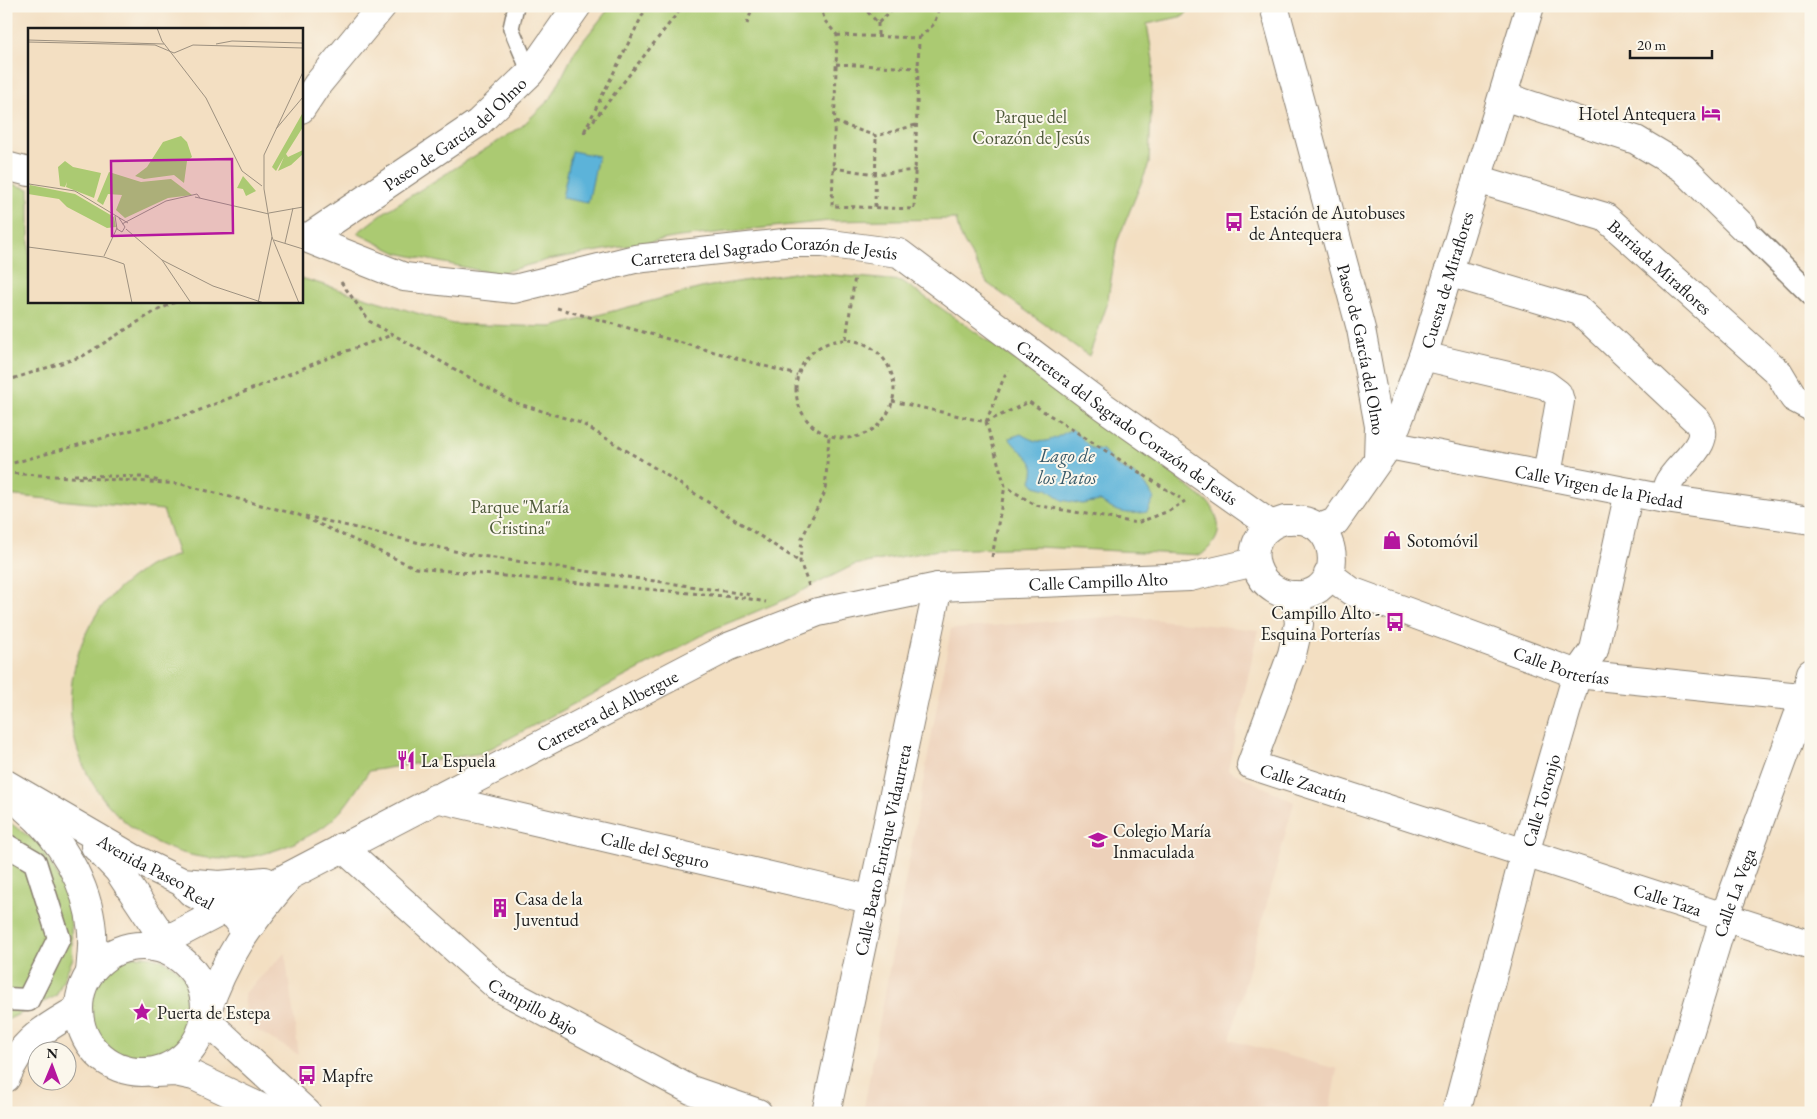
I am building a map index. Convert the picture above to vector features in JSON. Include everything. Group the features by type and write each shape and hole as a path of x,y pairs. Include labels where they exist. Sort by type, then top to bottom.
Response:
{"street":[{"path":"302,108 317,85 382,6"},
{"name":"Paseo de García del Olmo","path":"305,237 478,123 530,74 577,6"},
{"name":"Paseo de García del Olmo","path":"1274,6 1361,330 1379,426 1380,442 1384,453"},
{"name":"Cuesta de Miraflores","path":"1320,528 1335,522 1384,453 1423,356 1530,6"},
{"path":"1502,96 1636,140 1684,168 1811,294"},
{"path":"6,166 28,172"},
{"name":"Barriada Miraflores","path":"1477,179 1606,217 1779,373 1794,398 1811,408"},
{"name":"Carretera del Sagrado Corazón de Jesús","path":"305,237 404,276 514,289 635,259 784,243 823,243 899,253 1018,343 1271,525"},
{"path":"1448,272 1580,311 1697,420 1702,429 1700,442 1668,483 1665,499"},
{"path":"1423,356 1546,385 1554,390 1560,401 1547,475"},
{"name":"Calle Virgen de la Piedad","path":"1384,453 1547,475 1665,499 1811,520"},
{"name":"Calle Toronjo","path":"1456,1113 1525,853 1576,674 1594,650 1629,492"},
{"path":"1295,520 1310,522 1320,528 1331,545 1332,556 1328,574 1318,588 1309,593 1296,595 1268,586 1257,570 1255,562 1256,544 1260,534 1271,525 1295,520"},
{"name":"Calle Campillo Alto","path":"938,587 1190,577 1255,562"},
{"name":"Calle Porterías","path":"1328,574 1351,591 1576,674 1809,689"},
{"name":"Carretera del Albergue","path":"164,947 224,909 293,872 728,647 818,612 938,587"},
{"name":"Calle Beato Enrique Vidaurreta","path":"826,1113 873,900 938,587"},
{"name":"Calle Zacatín","path":"1296,595 1299,624 1292,654 1251,765 1525,853"},
{"name":"Calle La Vega","path":"1665,1113 1724,918 1809,689"},
{"name":"Avenida Paseo Real","path":"6,784 133,858 182,882 192,892 224,909 238,920 243,935"},
{"path":"6,792 51,833 71,864 87,908 92,932 90,973"},
{"name":"Calle del Seguro","path":"436,798 873,900"},
{"name":"Avenida Paseo Real","path":"58,815 101,851 122,876 164,947"},
{"path":"6,845 35,862 59,938 28,1000 6,999"},
{"name":"Campillo Bajo","path":"342,847 498,987 691,1090 758,1113"},
{"name":"Calle Taza","path":"1525,853 1811,946"},
{"name":"Carretera del Albergue","path":"182,882 237,885 274,880 293,872"},
{"name":"Carretera del Albergue","path":"206,1016 224,965 263,907 293,872"},
{"name":"Avenida Paseo Real","path":"87,908 90,894 100,880 114,874 122,876"},
{"path":"153,1073 174,1065 191,1051 202,1033 206,1016 205,996 199,979 188,965 164,947 130,947 115,952 102,960 90,973 81,990 78,1009 81,1027 89,1044 101,1058 117,1068 135,1073 153,1073 175,1072 194,1076 272,1113"},
{"path":"6,1078 21,1049 44,1029 78,1009"},
{"path":"206,1016 307,1113"}],"lane":[{"path":"516,6 511,28 530,74"},
{"path":"6,1047 44,1029"}],"path":[{"path":"647,6 583,134 684,6"},
{"path":"747,24 753,6"},
{"path":"820,6 824,21 837,35 832,206 914,209 919,38 934,24 940,6"},
{"path":"862,6 878,23 878,36"},
{"path":"878,23 896,6"},
{"path":"837,35 919,38"},
{"path":"836,64 918,68"},
{"path":"834,122 876,136 916,125"},
{"path":"875,207 876,136"},
{"path":"833,168 875,174 916,170"},
{"path":"846,339 860,248"},
{"path":"336,276 369,321 513,402 581,423 660,471 800,562"},
{"path":"6,381 83,356 154,312 176,302"},
{"path":"552,307 797,375"},
{"path":"6,465 190,414 338,354 392,335"},
{"path":"846,339 860,342 874,349 884,359 891,372 894,386 892,401 886,416 876,428 861,435 846,438 829,436 810,424 798,405 795,390 797,375 804,360 815,349 830,342 846,339"},
{"path":"987,585 1004,486 986,422 1018,343"},
{"path":"892,401 986,422 1029,402 1192,506"},
{"path":"818,612 800,562 802,538 825,492 829,436"},
{"path":"6,473 181,484 299,515 416,568 745,598 772,603"},
{"path":"1004,486 1035,505 1137,522 1169,511 1185,501"},
{"path":"262,506 467,554 752,595"}],"shaded area":[{"name":"Colegio María Inmaculada","path":"1121,616 1258,630 1228,770 1294,802 1230,1040 1337,1069 1329,1113 863,1113 951,629"},
{"path":"285,953 299,1055 248,1025 244,994"}],"green space":[{"name":"Parque del Corazón de Jesús","path":"611,6 1192,6 1184,16 1147,24 1153,60 1149,164 1117,242 1107,305 1089,356 987,283 960,235 956,219 829,221 679,237 547,260 496,274 397,253 357,233 383,213 521,127 551,98 575,51"},
{"name":"Parque \"María Cristina\"","path":"6,182 28,189 28,302 302,302 302,278 453,324 552,327 705,287 800,272 902,281 1126,437 1211,505 1217,520 1218,533 1213,544 1201,555 1038,547 938,550 854,565 784,600 714,629 482,753 369,771 341,811 326,825 309,836 273,851 229,859 187,854 149,839 117,814 92,782 76,744 70,702 77,658 90,625 105,602 128,581 154,563 178,555 163,510 6,495"},
{"path":"6,820 42,846 69,898 73,958 56,996 7,1020"},
{"path":"142,956 162,960 179,972 191,989 195,1009 191,1029 179,1046 162,1058 142,1062 122,1058 105,1046 93,1029 89,1009 93,989 105,972 122,960"}],"water":[{"path":"572,151 598,156 588,203 562,198"},
{"name":"Lago de los Patos","path":"1072,429 1091,448 1103,450 1116,466 1132,473 1146,485 1154,498 1147,512 1122,512 1100,501 1082,504 1062,500 1047,489 1035,486 1031,481 1033,467 1031,462 1009,438 1021,434 1035,441 1047,441"}],"place":[{"name":"Hotel Antequera","path":"1711,113"},
{"name":"Estación de Autobuses de Antequera","path":"1234,222"},
{"name":"Sotomóvil","path":"1392,540"},
{"name":"Campillo Alto - Esquina Porterías","path":"1395,622"},
{"name":"La Espuela","path":"406,760"},
{"name":"Colegio María Inmaculada","path":"1098,840"},
{"name":"Casa de la Juventud","path":"500,908"},
{"name":"Puerta de Estepa","path":"142,1012"},
{"name":"Mapfre","path":"307,1075"}]}
